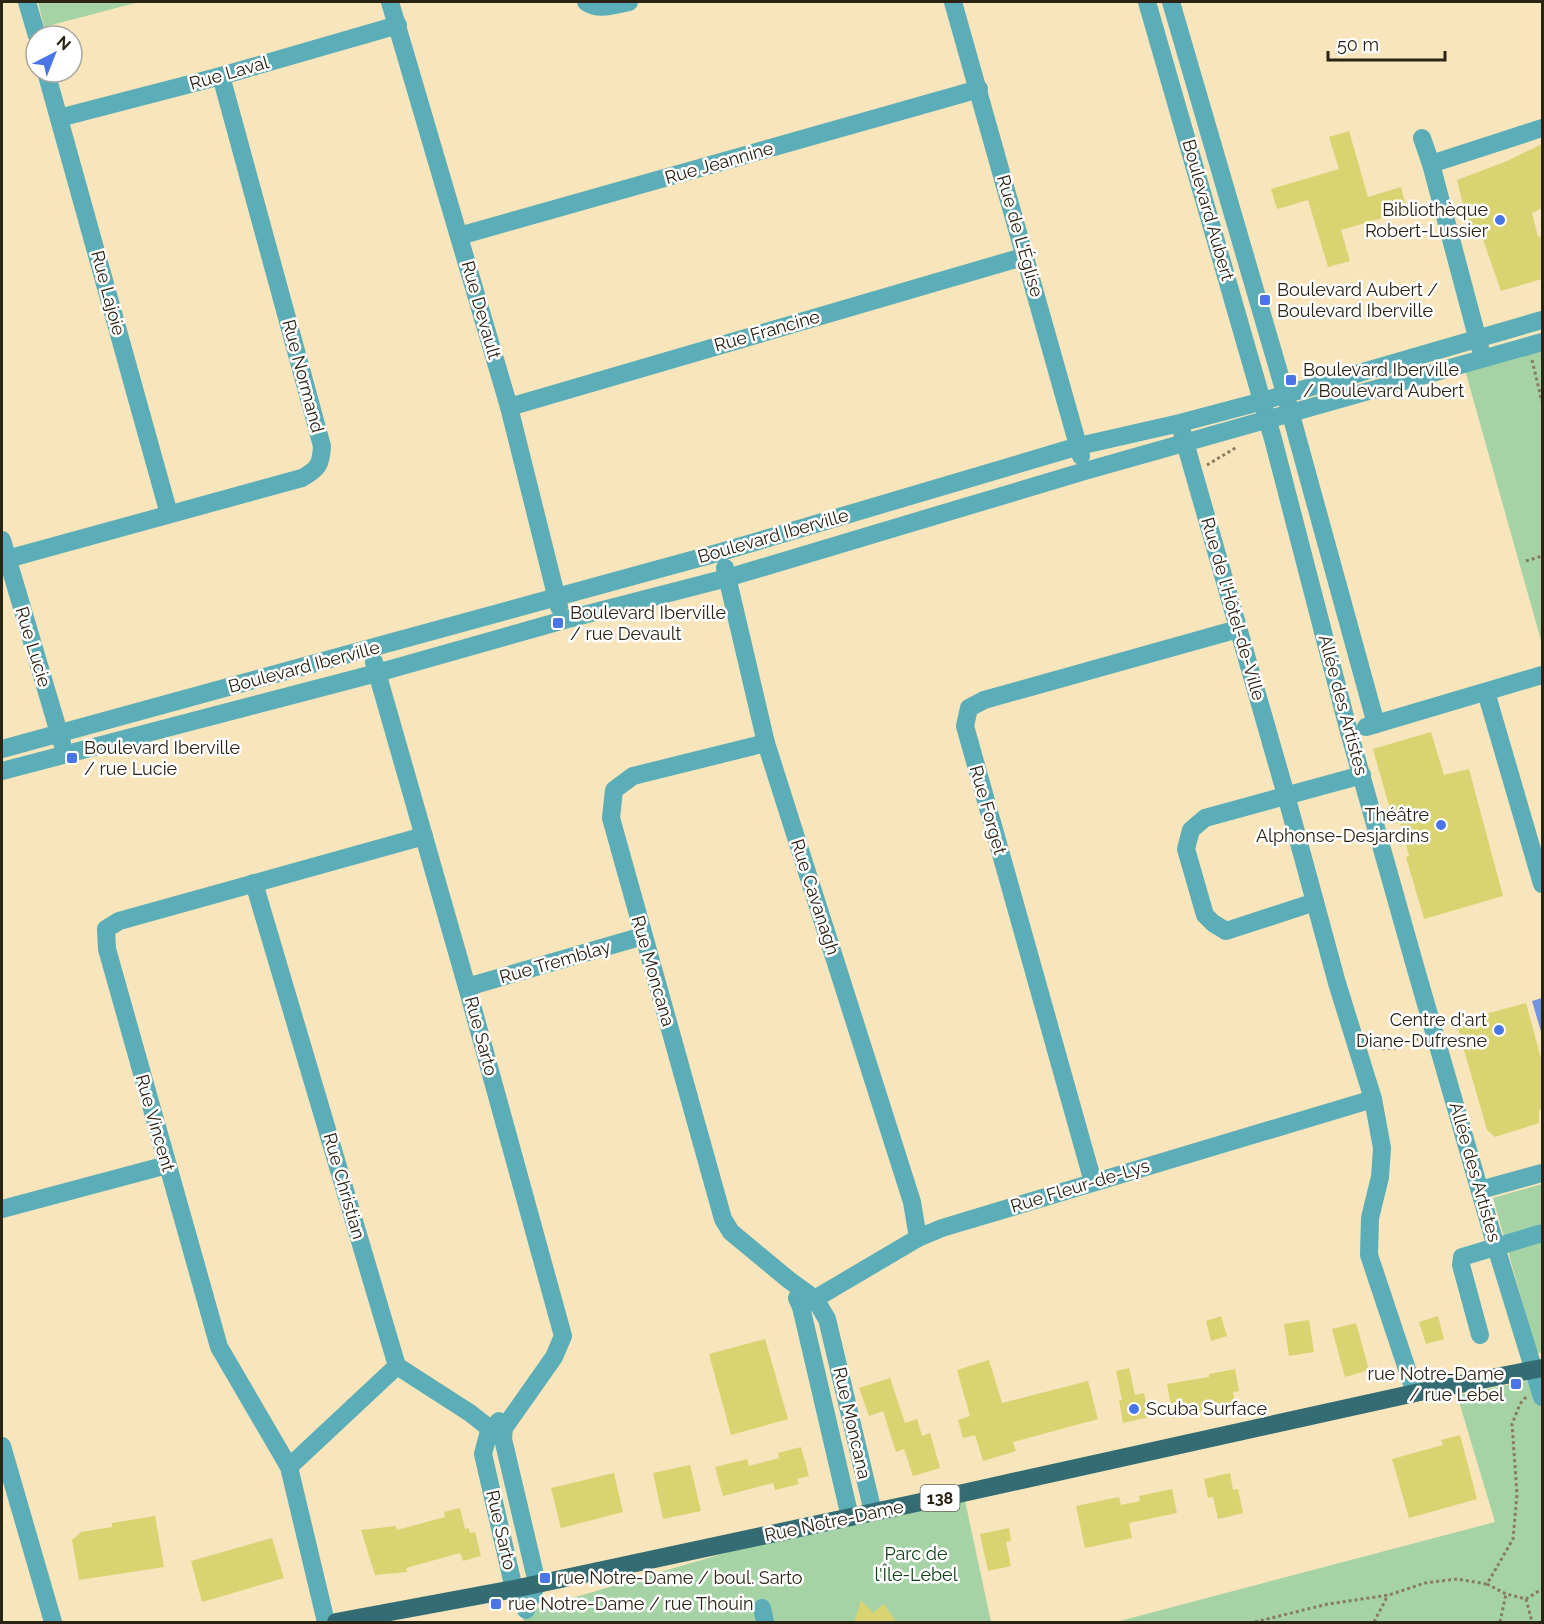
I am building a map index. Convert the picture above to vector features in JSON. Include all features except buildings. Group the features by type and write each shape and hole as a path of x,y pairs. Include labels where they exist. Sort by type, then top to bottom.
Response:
{"main road":[{"name":"Rue Notre-Dame","path":"338,1622 514,1588 850,1517 1415,1394 1539,1379"}],"street":[{"path":"27,2 33,24"},
{"name":"Rue Devault","path":"390,2 509,407 556,597 564,620"},
{"path":"586,2 592,6 608,7 628,2"},
{"name":"Rue de L'Église","path":"953,2 1085,471"},
{"name":"Boulevard Aubert","path":"1148,2 1265,410"},
{"name":"Boulevard Aubert","path":"1171,2 1285,393 1376,724"},
{"name":"Rue Laval","path":"59,118 221,76 398,25"},
{"name":"Rue Normand","path":"7,559 302,478 315,471 321,460 322,446 221,76"},
{"name":"Rue Lajoie","path":"49,84 169,514"},
{"name":"Rue Jeannine","path":"459,236 979,89"},
{"path":"1431,164 1542,128"},
{"path":"1422,138 1483,358"},
{"name":"Rue Francine","path":"509,407 1026,256"},
{"name":"Boulevard Iberville","path":"2,771 377,674 564,620 727,578 1185,443 1265,410 1285,393 1542,320"},
{"name":"Boulevard Iberville","path":"2,749 721,552 1079,446 1180,423 1265,410 1290,412 1535,344"},
{"name":"Allée des Artistes","path":"1265,410 1349,732 1496,1247 1539,1379"},
{"name":"Rue de l'Hôtel-de-Ville","path":"1180,423 1355,1045 1373,1099 1382,1148 1380,1177 1370,1218 1370,1255 1415,1394"},
{"name":"Rue Lucie","path":"2,540 65,753"},
{"name":"Rue Cavanagh","path":"721,552 766,743 912,1202 918,1238"},
{"name":"Rue Forget","path":"1093,1182 965,726 969,708 984,700 1238,629"},
{"name":"Rue Sarto","path":"370,649 467,987 563,1336 554,1357 513,1413 499,1421 497,1434 537,1583"},
{"path":"1349,732 1542,675"},
{"path":"1486,692 1542,884"},
{"name":"Rue Moncana","path":"766,743 633,776 614,790 611,818 723,1219 731,1232 789,1280 808,1303 827,1319 873,1512"},
{"path":"1315,902 1226,931 1205,915 1186,849 1191,830 1205,818 1362,775"},
{"name":"Rue Vincent","path":"326,1623 289,1467 219,1347 107,949 106,929 119,921 424,836"},
{"name":"Rue Christian","path":"254,883 397,1366"},
{"name":"Rue Tremblay","path":"467,987 643,936"},
{"name":"Rue Fleur-de-Lys","path":"808,1303 918,1238 942,1228 1373,1099"},
{"path":"2,1209 167,1165"},
{"path":"1480,1190 1542,1173"},
{"path":"1480,1335 1460,1260 1465,1255 1542,1233"},
{"name":"Rue Moncana","path":"808,1303 850,1517"},
{"path":"289,1467 397,1366 470,1413 497,1434"},
{"name":"Rue Sarto","path":"497,1434 483,1454 514,1588 527,1616"},
{"path":"2,1446 53,1623"},
{"path":"527,1616 537,1583"}],"path":[{"path":"1535,344 1542,402"},
{"path":"1201,466 1210,464 1239,446"},
{"path":"1526,561 1542,556"},
{"path":"1371,1038 1380,1049 1396,1048 1435,1032"},
{"path":"1487,1584 1513,1539 1517,1494 1512,1424 1520,1404 1539,1379"},
{"path":"1255,1623 1274,1620 1328,1604 1389,1595 1425,1583 1457,1579 1487,1584 1506,1594 1526,1599 1542,1589"},
{"path":"1500,1623 1506,1594"},
{"path":"1374,1623 1389,1595"},
{"path":"1526,1599 1532,1623"}],"green space":[{"path":"38,2 139,2 55,24 43,24"},
{"path":"1542,341 1542,644 1463,363"},
{"path":"1542,1184 1542,1352 1537,1354 1493,1198"},
{"path":"1542,1378 1542,1622 1116,1622 1495,1522 1457,1395"},
{"name":"Parc de l'Île-Lebel","path":"964,1496 991,1622 524,1622 521,1613 756,1544"}],"water":[{"path":"1542,998 1542,1035 1532,1001"}],"place":[{"name":"Bibliothèque Robert-Lussier","path":"1500,220"},
{"name":"Boulevard Aubert / Boulevard Iberville","path":"1265,300"},
{"name":"Boulevard Iberville / Boulevard Aubert","path":"1291,380"},
{"name":"Boulevard Iberville / rue Devault","path":"558,623"},
{"name":"Boulevard Iberville / rue Lucie","path":"72,758"},
{"name":"Théâtre Alphonse-Desjardins","path":"1441,825"},
{"name":"Centre d'art Diane-Dufresne","path":"1499,1030"},
{"name":"rue Notre-Dame / rue Lebel","path":"1516,1384"},
{"name":"Scuba Surface","path":"1134,1409"},
{"name":"rue Notre-Dame / boul. Sarto","path":"545,1578"},
{"name":"rue Notre-Dame / rue Thouin","path":"496,1604"}]}
